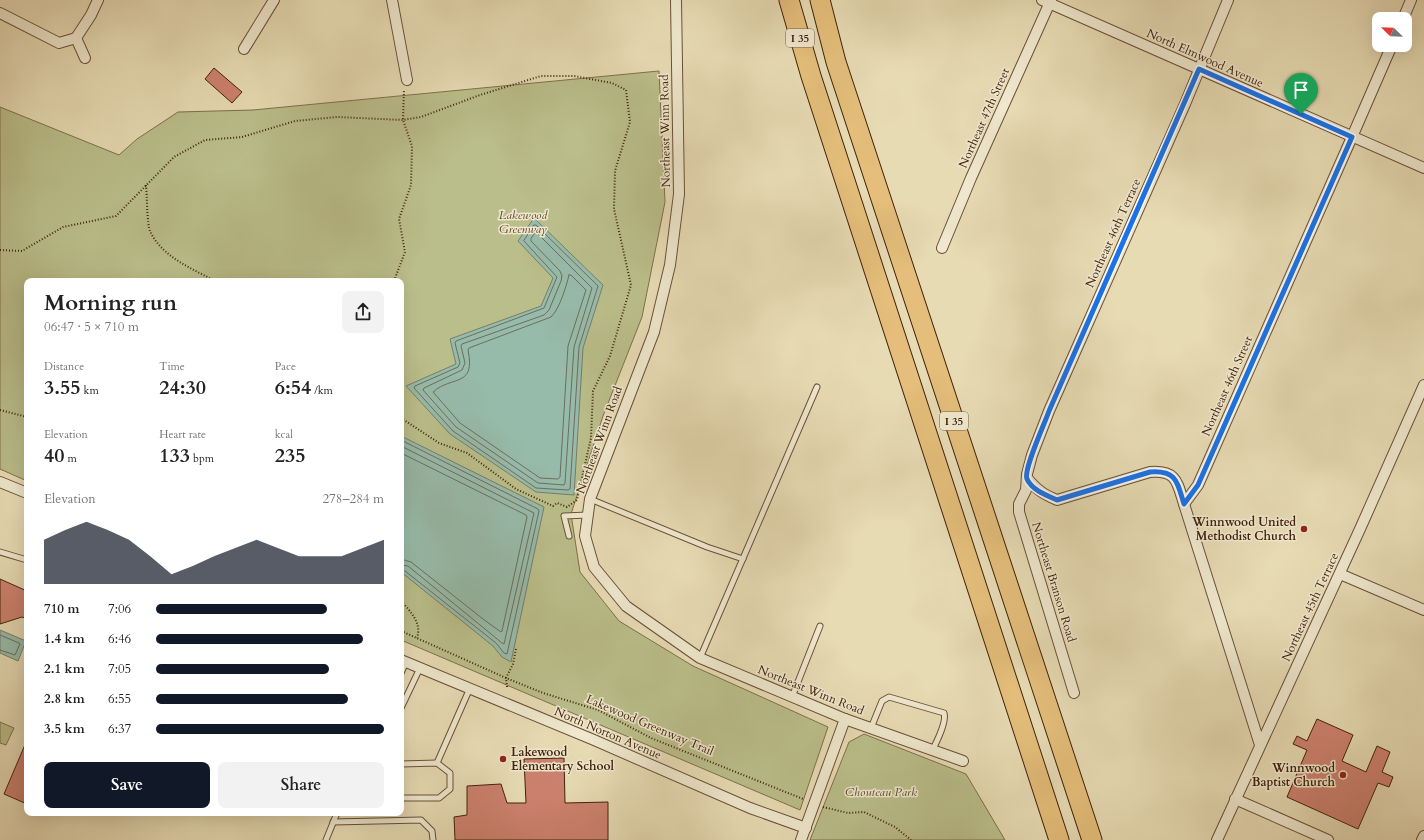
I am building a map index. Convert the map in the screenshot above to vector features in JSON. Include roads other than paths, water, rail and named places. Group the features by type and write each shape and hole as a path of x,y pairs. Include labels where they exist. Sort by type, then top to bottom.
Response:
{"highway":[{"path":"777,0 788,33 811,76"},
{"name":"I 35","path":"789,0 811,76 1059,840"},
{"name":"I 35","path":"820,0 836,62 1092,840"}],"street":[{"path":"0,13 59,43 76,38 91,15 98,0"},
{"path":"244,49 274,0"},
{"path":"392,0 407,80"},
{"name":"Northeast Winn Road","path":"676,0 679,194 670,265 654,332 590,499 585,536 594,567 626,606 700,658 845,719 933,749 963,761"},
{"name":"Northeast 46th Terrace","path":"1027,478 1032,455 1049,411 1228,0"},
{"path":"1406,12 1411,0"},
{"name":"North Elmwood Avenue","path":"1048,1 1424,168"},
{"name":"Northeast 47th Street","path":"942,248 1048,1"},
{"path":"76,38 85,58"},
{"name":"Northeast 46th Street","path":"1184,504 1198,485 1389,52"},
{"name":"Northeast 45th Terrace","path":"1217,840 1340,574 1424,385"},
{"path":"1027,478 1042,494 1057,500 1150,472 1158,471 1173,476 1178,484 1260,745"},
{"name":"Northeast Branson Road","path":"1027,478 1026,490 1019,504 1019,512 1074,693"},
{"path":"0,482 24,492"},
{"path":"1340,574 1424,610"},
{"name":"North Norton Avenue","path":"404,661 470,688 750,808 806,828"},
{"path":"801,840 845,719"},
{"path":"1235,800 1328,840"},
{"path":"1422,840 1424,836"}],"lane":[{"path":"700,658 817,387"},
{"path":"590,499 707,547 743,559"},
{"path":"569,536 564,516 588,515"},
{"path":"0,552 24,559"},
{"path":"792,697 820,626"},
{"path":"404,702 420,668"},
{"path":"437,763 470,688"},
{"path":"871,728 882,701 889,697 944,713 944,722 933,749"},
{"path":"404,764 437,763 450,773 450,789 438,798 404,798"},
{"path":"326,840 336,816"},
{"path":"333,822 421,820 432,831 433,840"}],"water":[{"path":"534,218 603,285 583,348 574,495 536,492 450,434 406,386 456,364 450,339 541,306 553,278 518,241"},
{"path":"404,437 544,507 511,662 502,657 493,646 404,574"},
{"path":"0,630 24,640 24,646 18,661 0,653"}],"place":[{"name":"Winnwood United Methodist Church","path":"1304,529"},
{"name":"Lakewood Elementary School","path":"503,759"},
{"name":"Winnwood Baptist Church","path":"1343,775"}],"park label":[{"name":"Lakewood Greenway","path":"523,222"},
{"name":"Chouteau Park","path":"881,792"}]}
